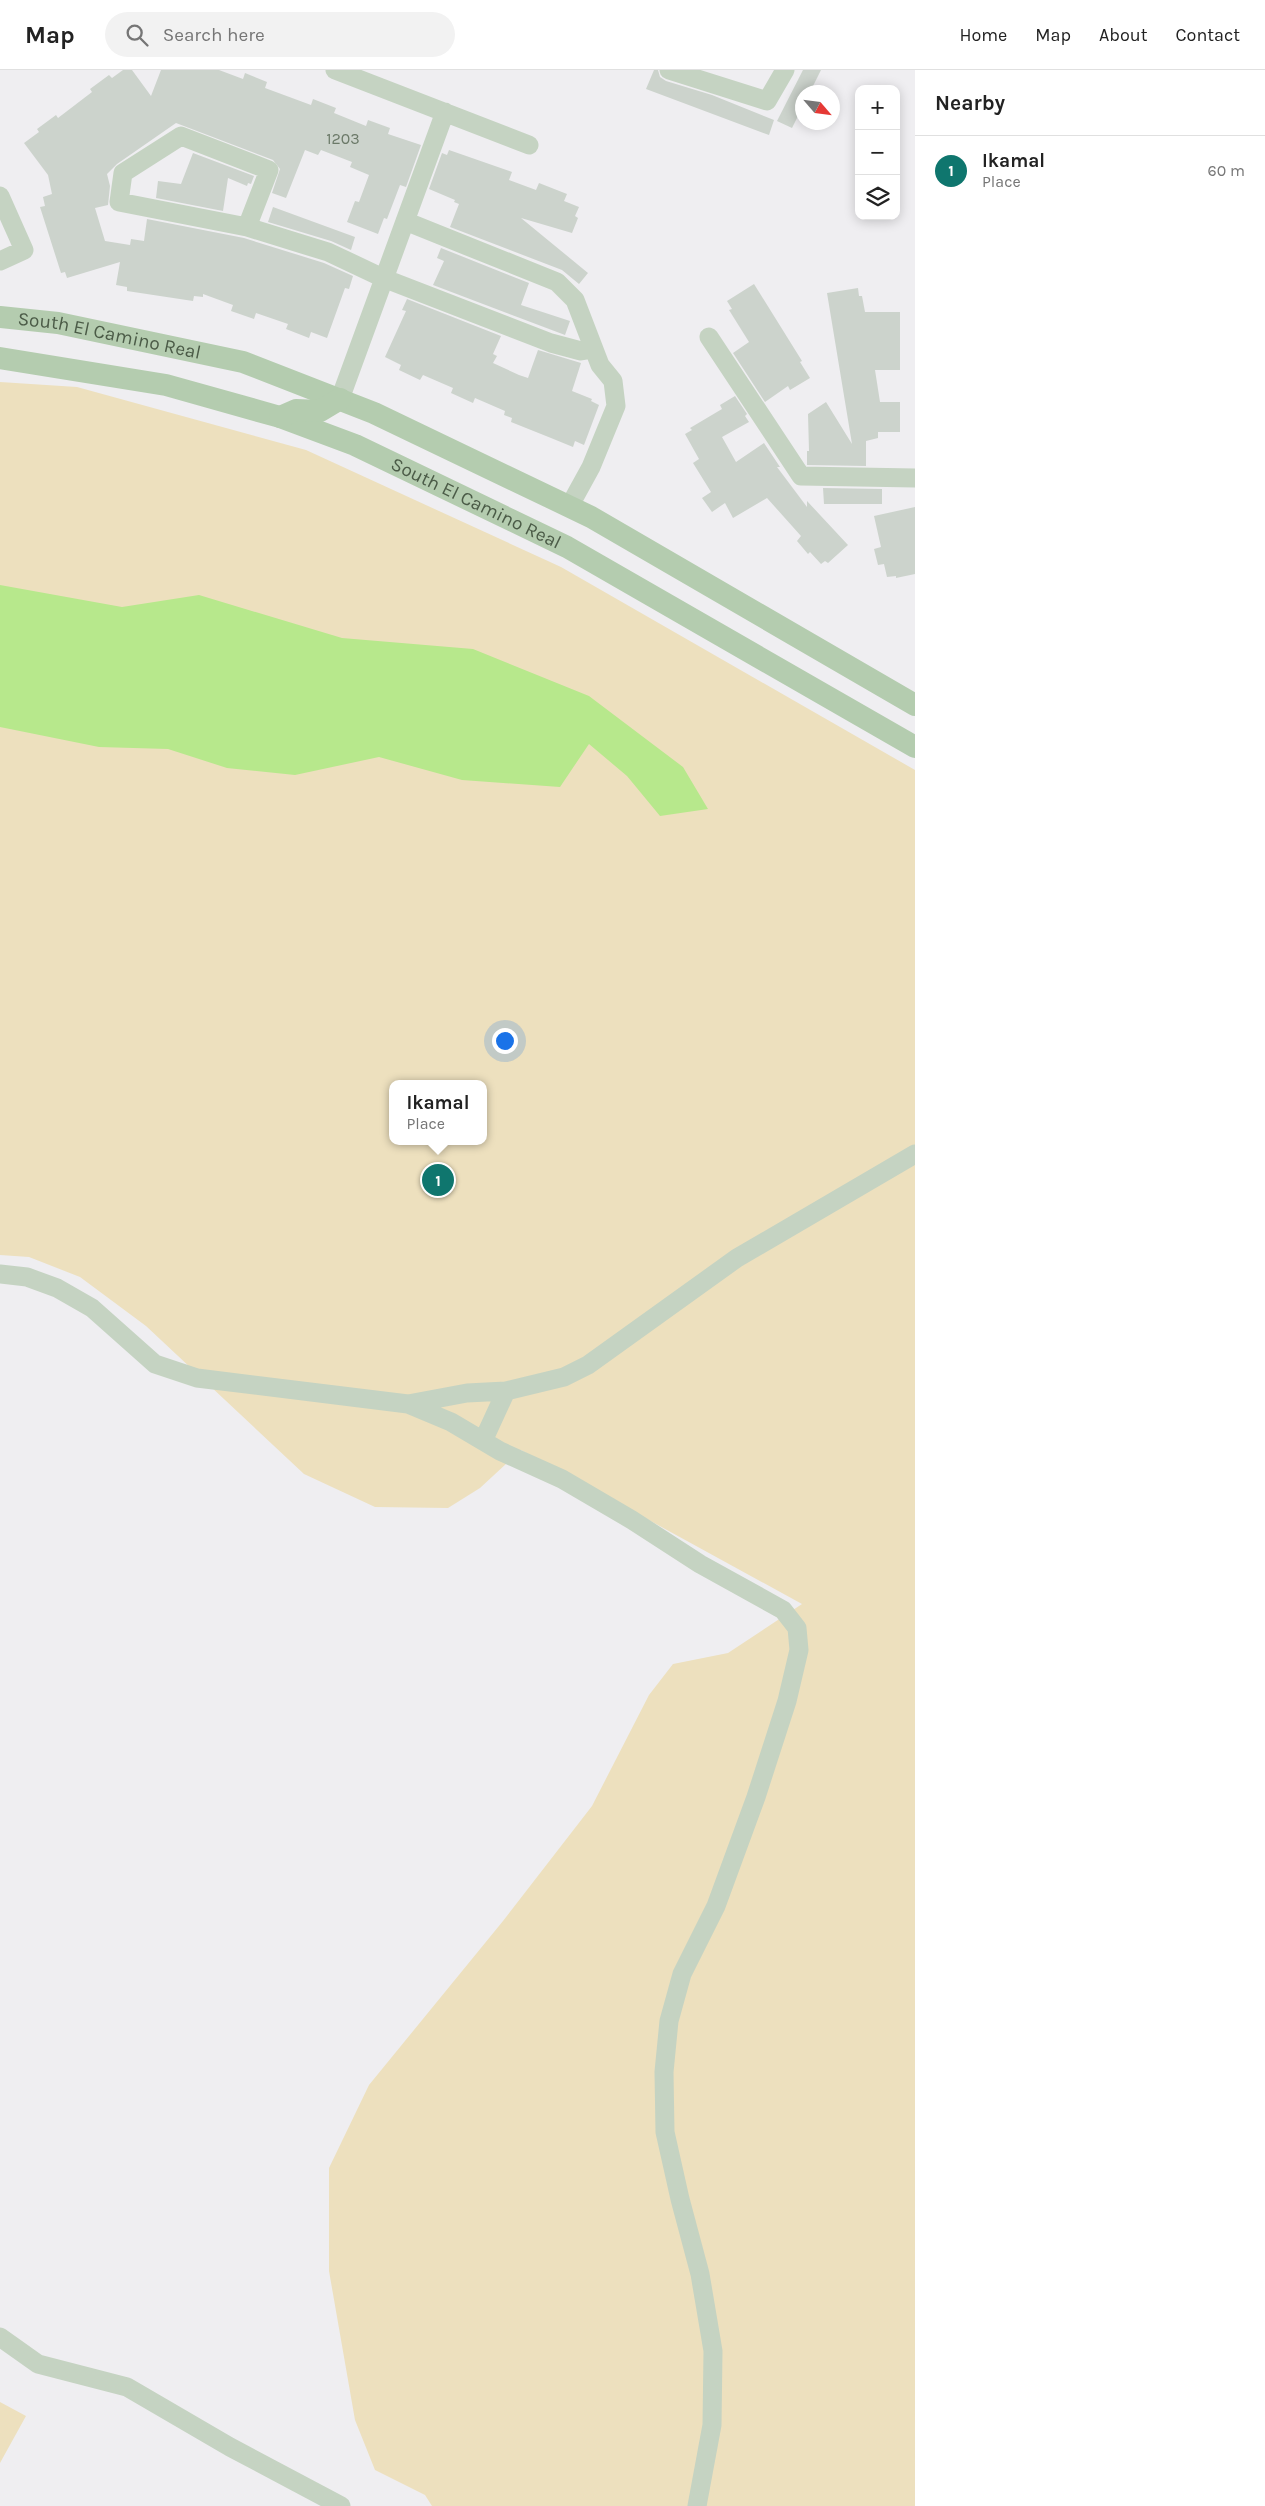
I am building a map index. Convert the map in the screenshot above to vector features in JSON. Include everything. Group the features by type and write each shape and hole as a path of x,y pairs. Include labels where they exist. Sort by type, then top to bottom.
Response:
{"main road":[{"name":"South El Camino Real","path":"0,317 58,323 243,362 374,413 569,507 915,705"},
{"name":"South El Camino Real","path":"0,358 166,385 280,417 355,445 567,547 915,747"},
{"path":"280,417 296,410 320,411 340,400"}],"lane":[{"path":"334,70 528,145"},
{"path":"670,70 767,101 786,70"},
{"path":"340,400 404,220 445,112"},
{"path":"248,227 269,170 181,136 123,174 119,202 248,227 328,252 383,278 550,343 581,351 594,349"},
{"path":"0,196 24,250 0,261"},
{"path":"404,220 557,282 575,300 600,365 613,381 616,406 592,467 569,507"},
{"path":"709,338 801,476 915,478"},
{"path":"408,1404 467,1393 506,1391 564,1377 588,1365 737,1258 915,1154"},
{"path":"0,1274 27,1277 57,1288 92,1308 155,1364 197,1378 408,1404 451,1422 500,1451 562,1479 632,1520 700,1564 783,1610 798,1628 799,1650 787,1701 759,1788 716,1906 682,1974 668,2021 664,2072 665,2132 680,2200 700,2274 713,2351 712,2425 697,2506"},
{"path":"483,1441 506,1391"},
{"path":"0,2337 38,2364 127,2387 230,2447 341,2506"}],"shaded area":[{"path":"0,382 77,387 306,450 561,567 915,770 915,2506 432,2506 425,2495 375,2470 355,2420 329,2271 329,2168 369,2085 503,1921 592,1806 649,1695 673,1664 728,1653 802,1604 521,1450 480,1488 448,1508 375,1507 304,1474 146,1326 80,1277 29,1257 0,1255"},
{"path":"0,585 122,607 199,595 342,638 473,649 589,696 683,767 708,809 660,816 627,776 589,744 560,787 462,780 379,757 295,775 227,768 168,749 99,747 0,727"},
{"path":"0,2402 26,2416 0,2463"}],"building":[{"path":"123,70 132,70 151,96 161,70 219,70 243,79 245,73 267,82 265,88 311,105 313,99 336,108 334,113 366,126 368,120 390,128 388,134 421,145 406,187 400,185 387,219 384,218 378,234 347,222 355,201 359,202 369,175 350,167 352,162 321,150 318,155 305,150 286,198 272,193 280,169 273,160 176,123 117,164 107,174 110,186 108,205 95,208 105,241 130,245 131,239 144,241 147,219 244,238 324,263 353,276 349,289 345,288 327,338 311,332 309,338 286,329 288,324 256,313 254,319 231,311 233,305 203,294 203,297 194,296 193,301 127,291 127,287 116,285 120,262 67,278 65,272 61,273 40,207 45,206 43,197 52,194 48,175 24,143 39,132 37,129 56,115 58,118 92,92 90,89 109,75 112,78"},
{"path":"654,70 658,70 660,77 666,81 712,95 774,120 769,135 646,89"},
{"path":"803,70 821,70 814,85 795,85"},
{"path":"795,86 795,122 792,128 777,121"},
{"path":"449,150 512,172 509,180 536,190 539,183 567,194 564,201 579,207 575,216 578,218 572,233 521,218 588,273 579,284 562,270 450,227 459,204 454,202 455,200 429,189 442,153 447,155"},
{"path":"193,153 254,176 251,184 248,183 247,186 228,178 223,211 156,198 158,181 181,184"},
{"path":"273,207 355,237 351,250 331,241 268,222"},
{"path":"441,248 529,283 521,305 570,321 565,335 433,285 444,261 437,258"},
{"path":"754,284 802,361 800,362 810,378 790,390 788,386 765,402 733,353 749,342 729,310 732,309 727,301"},
{"path":"858,288 859,296 862,296 865,312 900,312 900,370 875,370 880,402 900,402 900,432 878,432 878,438 866,441 866,466 807,465 807,451 809,451 808,414 826,402 852,444 827,293"},
{"path":"407,299 501,336 493,354 497,356 493,363 519,375 528,378 538,350 581,363 572,391 592,399 591,401 599,405 584,445 575,441 573,447 511,422 512,418 504,415 505,411 475,398 473,403 451,393 453,388 423,375 420,380 399,370 401,365 385,357 406,311 402,310"},
{"path":"735,396 747,414 745,416 749,422 722,437 736,462 764,443 780,467 777,467 807,507 807,501 848,545 828,563 825,561 821,564 810,552 808,554 797,541 801,536 767,498 733,518 725,503 712,512 702,498 711,492 693,463 699,459 685,434 692,430 690,428 722,409 720,405"},
{"path":"823,488 882,489 882,504 824,504"},
{"path":"915,507 915,574 896,578 896,576 887,577 884,564 878,565 874,549 881,547 874,516"}],"place":[{"name":"Ikamal","path":"438,1180"}]}
